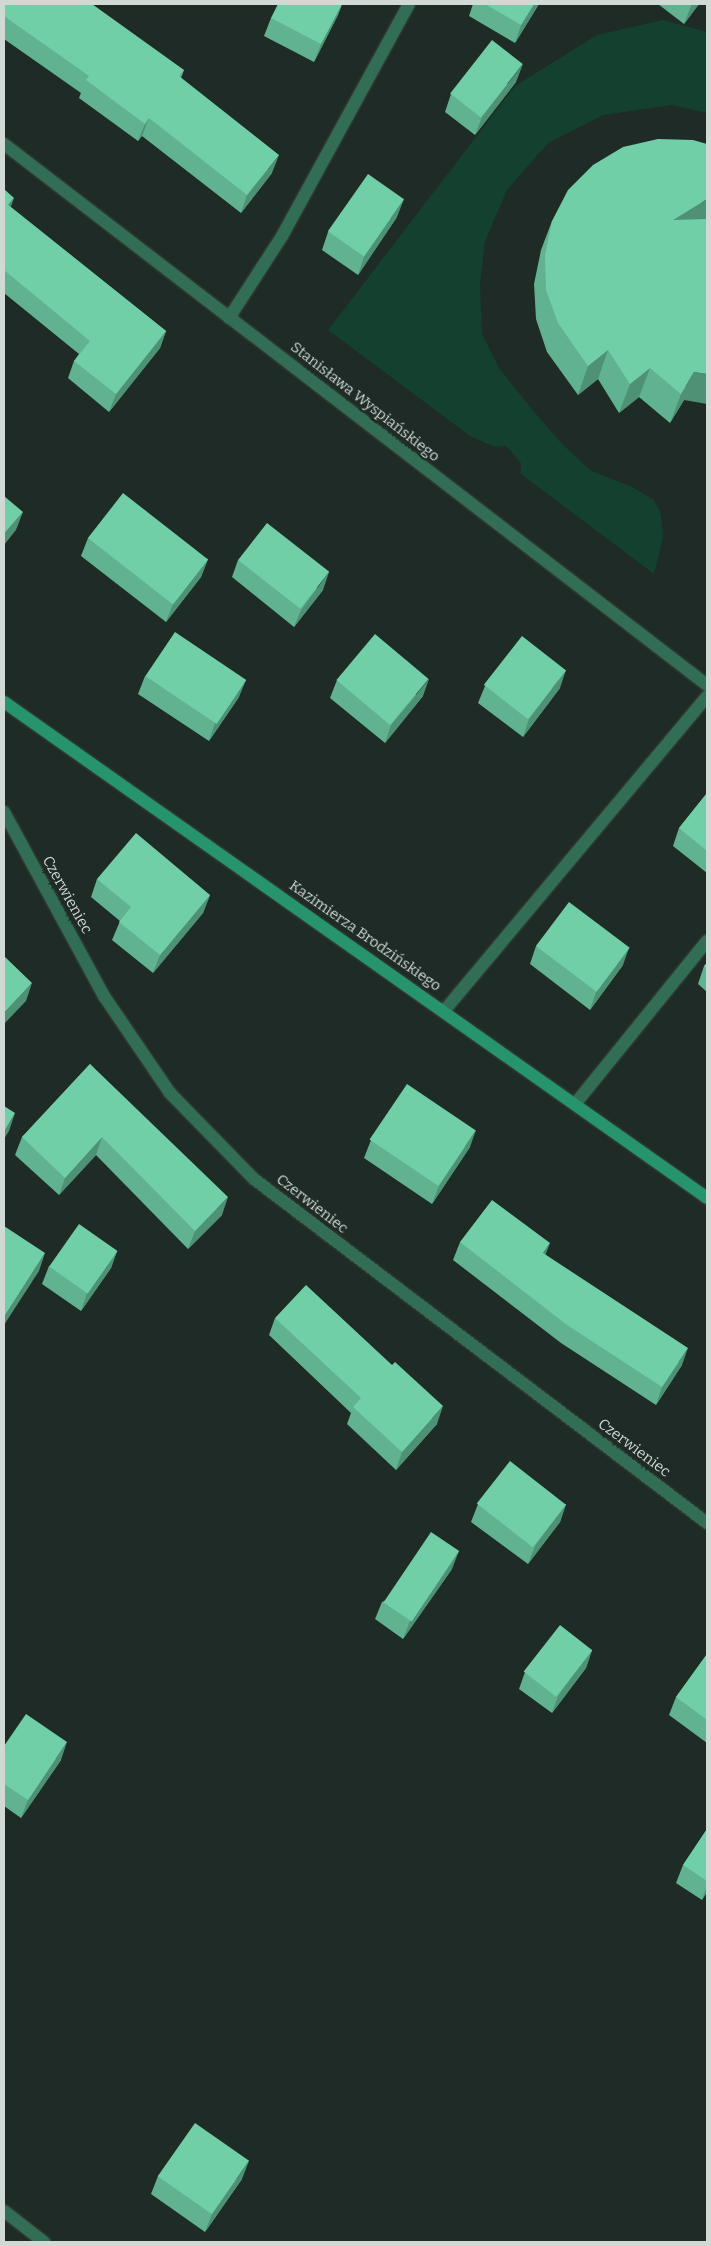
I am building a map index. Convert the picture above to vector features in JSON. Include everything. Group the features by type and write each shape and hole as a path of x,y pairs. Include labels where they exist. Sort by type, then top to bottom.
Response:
{"main road":[{"name":"Kazimierza Brodzińskiego","path":"4,702 707,1198"}],"street":[{"path":"229,318 282,236 409,4"},
{"name":"Stanisława Wyspiańskiego","path":"4,144 707,685"},
{"path":"444,1011 707,697"},
{"name":"Czerwieniec","path":"4,812 110,1004 170,1092 254,1179 707,1523"},
{"path":"575,1104 707,941"},
{"path":"4,2211 44,2242"}],"green space":[{"path":"663,20 707,32 707,113 672,105 603,115 548,143 507,190 485,241 480,283 482,334 499,368 530,407 563,445 590,470 632,487 654,500 661,514 663,537 654,574 521,474 521,463 506,446 495,447 470,436 328,330 515,86 597,35"}],"building":[{"path":"4,4 92,4 184,70 179,76 279,155 247,195 149,118 145,124 86,80 89,76 4,16"},
{"path":"278,4 342,4 321,44 271,18"},
{"path":"485,4 534,4 521,25"},
{"path":"492,40 523,64 481,118 450,94"},
{"path":"658,139 693,140 707,144 707,199 673,220 707,219 707,374 694,372 681,394 650,368 630,384 608,350 588,366 558,323 546,290 545,255 552,221 568,190 593,165 623,147"},
{"path":"368,174 404,199 364,257 328,231"},
{"path":"4,189 14,198 8,205 166,331 116,394 74,361 90,341 4,270"},
{"path":"123,493 208,559 173,604 88,538"},
{"path":"4,496 23,512 4,534"},
{"path":"267,523 329,572 300,609 238,560"},
{"path":"175,632 246,680 217,724 145,676"},
{"path":"375,634 429,679 390,725 336,680"},
{"path":"522,636 566,670 528,719 484,685"},
{"path":"707,793 707,851 679,828"},
{"path":"136,833 210,895 160,955 119,922 131,907 97,879"},
{"path":"569,902 630,948 597,992 536,946"},
{"path":"4,956 32,983 4,1013"},
{"path":"90,1064 228,1197 195,1231 102,1137 65,1178 22,1137"},
{"path":"407,1084 476,1130 438,1186 370,1140"},
{"path":"4,1106 15,1113 4,1132"},
{"path":"492,1200 550,1243 543,1253 688,1348 662,1387 567,1325 460,1242"},
{"path":"79,1224 118,1251 88,1294 49,1267"},
{"path":"4,1226 45,1253 4,1317"},
{"path":"306,1285 392,1365 395,1362 443,1406 402,1452 353,1407 361,1398 275,1318"},
{"path":"510,1461 566,1505 533,1547 477,1504"},
{"path":"431,1532 459,1551 412,1621 383,1602"},
{"path":"560,1625 592,1650 556,1697 524,1671"},
{"path":"707,1654 707,1720 676,1697"},
{"path":"26,1714 67,1742 28,1800 4,1784 4,1746"},
{"path":"707,1829 707,1881 683,1865"},
{"path":"195,2123 249,2161 212,2214 158,2176"}]}
